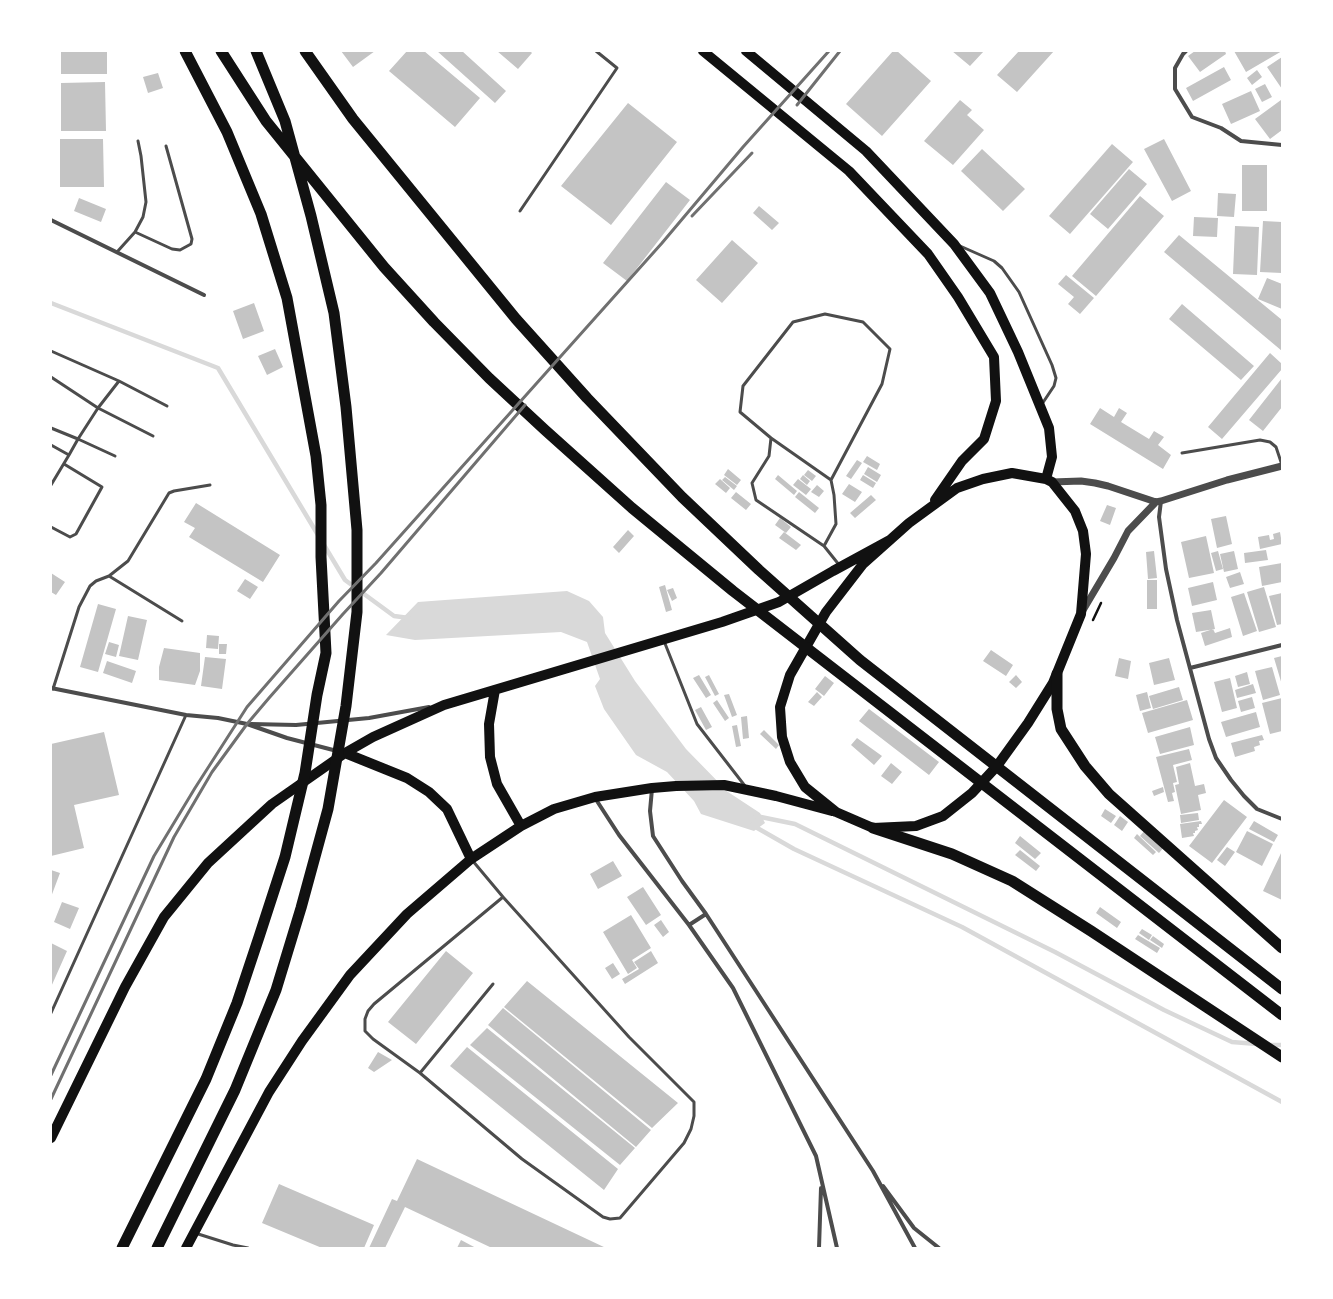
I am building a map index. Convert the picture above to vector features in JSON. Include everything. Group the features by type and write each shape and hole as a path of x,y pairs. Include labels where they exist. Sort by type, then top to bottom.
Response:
{"highway":[{"path":"122,1248 206,1079 237,1003 285,857 305,773 317,695 326,653 321,557 321,504 316,456 287,298 261,214 228,132 185,51"},
{"path":"221,51 266,121 384,267 434,322 545,430 632,508 733,591 1282,1014"},
{"path":"157,1248 235,1090 276,990 328,809 346,706 357,612 357,530 346,407 334,313 311,216 285,122 256,51"},
{"path":"305,51 353,119 516,319 587,398 682,497 759,570 860,660 1282,989"},
{"path":"1057,674 1057,709 1061,729 1085,766 1109,794 1282,948"},
{"path":"873,828 952,854 1012,882 1091,931 1282,1057"}],"main road":[{"path":"703,51 730,71 850,171 928,254 958,297 994,357 996,400 984,439 962,461 931,506"},
{"path":"748,52 866,151 954,244 990,293 1018,352 1049,428 1052,458 1049,481"},
{"path":"186,1248 269,1092 302,1041 350,975 408,914 471,859 520,826 554,809 595,797 652,788 724,785 776,796 836,812 873,828 916,826 943,816 972,793 997,766 1028,723 1057,674 1081,614 1086,554 1083,531 1075,511 1049,481 1012,473 983,478 957,488 909,523 863,564 826,612 790,675 780,707 782,737 790,762 805,787 836,812"},
{"path":"51,1138 125,987 164,917 208,864 272,804 345,753 373,737 444,705 722,622 780,602 890,540"},
{"path":"495,690 489,724 490,757 497,784 520,826"},
{"path":"345,753 408,778 429,792 447,809 471,859"}],"street":[{"path":"1186,51 1175,68 1175,89 1192,117 1221,128 1241,141 1282,145"},
{"path":"51,220 204,295"},
{"path":"1081,614 1128,531 1159,501 1227,480 1282,466"},
{"path":"1049,481 1081,481 1094,483 1159,501"},
{"path":"1159,501 1159,517 1166,569 1177,620 1209,739 1216,758 1231,780 1257,809 1282,819"},
{"path":"1190,668 1282,645"},
{"path":"52,688 186,715 218,718 247,724 287,738 345,753"},
{"path":"247,724 311,724 369,718 444,705"},
{"path":"652,788 650,811 653,836 682,881 706,914 873,1171 914,1228 938,1248"},
{"path":"595,797 619,835 689,925 733,988 816,1156 837,1248"},
{"path":"689,925 706,914"},
{"path":"873,1171 915,1248"},
{"path":"819,1248 821,1181"}],"lane":[{"path":"520,211 616,68 596,51"},
{"path":"117,252 136,232 143,217 146,202 138,141"},
{"path":"136,232 172,249 180,250 191,244 192,239 166,146"},
{"path":"954,244 994,262 1002,268 1019,292 1052,365 1056,378 1054,386 1040,407"},
{"path":"824,546 836,524 834,495 831,480 882,384 890,349 863,322 825,314 793,322 743,386 740,412 771,438 831,480"},
{"path":"51,351 119,381 167,406"},
{"path":"51,377 98,408 153,436"},
{"path":"51,485 98,408 119,381"},
{"path":"51,428 115,456"},
{"path":"771,438 769,456 752,483 756,500 824,546 841,567"},
{"path":"1182,452 1260,440 1270,442 1276,447 1282,466"},
{"path":"51,445 69,455"},
{"path":"51,527 70,537 76,534 102,487 64,464"},
{"path":"52,688 79,607 90,586 96,581 109,576 128,561 169,493 210,485"},
{"path":"109,576 182,621"},
{"path":"664,639 697,724 749,790"},
{"path":"51,1013 186,715"},
{"path":"471,859 502,897 629,1037 694,1102 694,1116 691,1129 684,1143 620,1218 603,1217 522,1159 420,1072 373,1039 365,1031 365,1019 368,1011 374,1004 502,897"},
{"path":"420,1072 493,984"},
{"path":"194,1232 233,1245 248,1248"}],"path":[{"path":"1093,620 1103,599"}],"shaded area":[{"path":"567,591 589,601 603,617 605,633 635,681 686,749 728,792 760,813 765,823 754,831 701,814 694,801 667,772 636,755 604,709 595,686 600,679 587,642 561,632 415,640 386,635 418,602"}],"building":[{"path":"61,51 107,51 107,74 61,74"},
{"path":"341,51 375,51 353,67"},
{"path":"407,51 424,51 480,98 455,127 389,71"},
{"path":"437,51 462,51 506,91 495,103"},
{"path":"497,51 530,51 532,53 518,69"},
{"path":"893,51 897,51 931,81 882,136 846,104"},
{"path":"952,51 984,51 970,66"},
{"path":"1019,51 1054,51 1017,92 997,75"},
{"path":"1195,51 1225,51 1226,54 1200,72 1188,56"},
{"path":"1234,51 1282,51 1246,72"},
{"path":"1282,57 1282,89 1267,67"},
{"path":"1224,67 1231,80 1193,101 1186,88"},
{"path":"1257,70 1262,77 1252,85 1247,78"},
{"path":"158,73 163,88 148,93 143,77"},
{"path":"105,82 106,131 61,131 61,83"},
{"path":"1265,84 1272,97 1262,102 1255,89"},
{"path":"1251,91 1260,111 1231,124 1222,104"},
{"path":"960,100 972,110 967,115 984,130 953,165 924,141"},
{"path":"1281,100 1282,130 1270,139 1255,119"},
{"path":"628,103 677,142 611,225 561,186"},
{"path":"60,139 103,139 104,187 60,187"},
{"path":"1164,139 1191,191 1172,201 1144,149"},
{"path":"1112,144 1133,162 1070,234 1049,216"},
{"path":"982,149 1025,189 1003,211 961,171"},
{"path":"1242,165 1267,165 1267,211 1242,211"},
{"path":"1129,169 1147,184 1108,229 1090,214"},
{"path":"666,182 690,200 627,281 603,263"},
{"path":"1218,193 1236,194 1234,217 1217,216"},
{"path":"1140,196 1164,216 1096,296 1072,276"},
{"path":"79,198 106,209 101,222 74,211"},
{"path":"759,206 779,223 772,230 753,213"},
{"path":"1194,217 1218,218 1217,237 1193,236"},
{"path":"1263,221 1282,222 1282,273 1260,272"},
{"path":"1235,226 1259,227 1257,275 1233,274"},
{"path":"1179,235 1282,320 1282,351 1164,252"},
{"path":"732,240 758,263 722,303 696,280"},
{"path":"1066,275 1094,298 1080,314 1068,304 1074,297 1058,284"},
{"path":"1267,278 1282,284 1282,309 1258,299"},
{"path":"254,303 264,331 243,339 233,311"},
{"path":"1182,304 1254,366 1241,380 1169,319"},
{"path":"275,349 283,367 267,375 258,356"},
{"path":"1270,353 1282,364 1282,369 1222,439 1208,427"},
{"path":"1282,378 1282,407 1263,431 1249,420"},
{"path":"1100,408 1114,417 1119,408 1127,413 1121,422 1149,439 1154,431 1164,437 1158,445 1171,455 1163,469 1090,424"},
{"path":"867,456 880,464 877,470 863,462"},
{"path":"857,460 862,463 851,479 846,476"},
{"path":"868,467 881,475 877,482 864,474"},
{"path":"728,469 741,480 737,485 724,475"},
{"path":"808,470 816,476 812,481 804,475"},
{"path":"778,475 797,491 794,495 775,479"},
{"path":"803,475 810,481 807,485 800,479"},
{"path":"863,475 876,483 873,488 860,480"},
{"path":"725,477 737,486 734,490 722,480"},
{"path":"720,479 730,488 726,493 715,484"},
{"path":"798,479 811,489 806,495 793,485"},
{"path":"849,484 862,492 855,502 842,494"},
{"path":"817,485 824,491 819,497 811,492"},
{"path":"736,492 751,504 746,510 731,498"},
{"path":"799,492 819,508 815,513 795,497"},
{"path":"871,495 876,500 855,518 850,513"},
{"path":"196,503 280,555 263,582 189,537 195,528 184,522"},
{"path":"1107,505 1116,508 1110,525 1100,521"},
{"path":"1226,516 1232,544 1217,548 1211,519"},
{"path":"780,518 791,527 786,533 775,525"},
{"path":"628,530 634,536 619,553 613,547"},
{"path":"784,532 801,545 796,550 779,538"},
{"path":"1280,532 1282,544 1260,549 1258,537 1269,535 1270,540 1274,539 1273,534"},
{"path":"1206,536 1214,573 1189,578 1181,542"},
{"path":"1266,550 1268,560 1245,563 1244,553"},
{"path":"1154,551 1157,578 1148,579 1146,552"},
{"path":"1218,551 1223,569 1216,571 1211,553"},
{"path":"1234,551 1238,569 1224,572 1220,554"},
{"path":"1282,563 1282,582 1262,586 1259,567"},
{"path":"1240,572 1244,584 1230,588 1226,577"},
{"path":"51,573 65,582 56,595 51,592"},
{"path":"245,579 258,587 250,599 237,591"},
{"path":"1147,580 1157,580 1157,609 1147,609"},
{"path":"1213,582 1217,600 1192,606 1188,588"},
{"path":"665,585 672,610 666,612 659,587"},
{"path":"1264,587 1276,627 1259,632 1247,592"},
{"path":"673,588 677,598 672,601 667,590"},
{"path":"1244,593 1257,631 1243,636 1231,597"},
{"path":"1282,593 1282,624 1277,625 1269,596"},
{"path":"98,604 116,609 98,672 80,667"},
{"path":"1211,610 1215,629 1196,632 1192,613"},
{"path":"128,616 147,620 138,660 119,656"},
{"path":"1230,628 1232,637 1205,646 1201,633 1213,629 1215,633"},
{"path":"207,635 219,636 218,649 206,648"},
{"path":"109,642 119,645 116,657 105,654"},
{"path":"219,644 227,644 226,654 219,654"},
{"path":"164,648 200,653 200,671 195,685 159,680 159,667"},
{"path":"991,650 1013,665 1006,676 983,661"},
{"path":"1282,656 1282,685 1274,658"},
{"path":"205,657 226,659 222,689 201,686"},
{"path":"1119,658 1131,661 1128,679 1115,676"},
{"path":"1169,658 1175,680 1154,685 1149,663"},
{"path":"107,661 136,671 132,683 103,673"},
{"path":"1272,667 1280,695 1263,700 1255,671"},
{"path":"1247,672 1250,684 1238,687 1235,676"},
{"path":"699,675 711,695 706,698 693,678"},
{"path":"709,675 719,694 715,696 705,677"},
{"path":"1016,675 1022,682 1016,688 1009,682"},
{"path":"825,676 834,683 824,696 815,689"},
{"path":"1230,678 1237,708 1222,712 1214,682"},
{"path":"1253,684 1256,693 1237,698 1235,690"},
{"path":"1179,687 1183,700 1153,709 1149,696"},
{"path":"817,692 822,697 814,706 808,702"},
{"path":"1147,692 1151,708 1140,711 1136,695"},
{"path":"729,694 737,715 732,717 724,695"},
{"path":"1252,697 1255,708 1241,712 1238,701"},
{"path":"1282,698 1282,731 1270,734 1262,703"},
{"path":"717,700 729,718 725,721 713,703"},
{"path":"1187,700 1193,720 1148,733 1142,713"},
{"path":"701,707 712,727 706,730 695,710"},
{"path":"869,709 939,762 929,775 859,721"},
{"path":"1256,712 1260,727 1226,737 1221,722"},
{"path":"747,716 749,738 743,739 741,717"},
{"path":"737,725 741,746 736,747 732,726"},
{"path":"1190,727 1194,745 1160,754 1155,737"},
{"path":"764,730 779,745 776,749 760,734"},
{"path":"104,732 119,795 74,805 84,848 51,856 51,744"},
{"path":"1262,735 1264,740 1259,741 1260,745 1254,747 1255,751 1235,757 1231,743"},
{"path":"857,738 882,756 874,765 851,745"},
{"path":"1189,749 1192,760 1173,765 1177,782 1173,783 1175,792 1172,793 1174,801 1168,802 1156,757"},
{"path":"891,763 902,772 892,784 881,776"},
{"path":"1190,763 1195,786 1204,784 1206,793 1198,795 1201,810 1181,814 1175,785 1179,784 1176,767"},
{"path":"1163,787 1164,792 1154,796 1152,791"},
{"path":"1224,800 1247,817 1212,863 1189,846"},
{"path":"1105,809 1116,816 1111,823 1101,816"},
{"path":"1198,813 1199,820 1181,823 1180,815"},
{"path":"1120,816 1128,822 1122,831 1114,825"},
{"path":"1201,821 1202,824 1199,824 1199,827 1197,827 1198,830 1193,833 1194,836 1182,838 1180,824"},
{"path":"1254,821 1278,835 1274,842 1249,829"},
{"path":"1145,830 1164,847 1159,853 1140,836"},
{"path":"1247,831 1273,844 1262,866 1236,852"},
{"path":"1137,834 1156,852 1153,855 1134,838"},
{"path":"1020,836 1041,853 1035,859 1015,843"},
{"path":"1227,847 1235,852 1225,866 1217,860"},
{"path":"1020,850 1040,866 1036,871 1015,855"},
{"path":"1282,851 1282,900 1263,891"},
{"path":"613,861 622,876 598,889 590,874"},
{"path":"51,870 60,873 51,897"},
{"path":"643,887 661,915 646,925 627,897"},
{"path":"62,902 79,908 70,929 54,922"},
{"path":"1100,907 1121,922 1117,928 1096,913"},
{"path":"631,915 651,948 632,960 637,968 628,974 603,932"},
{"path":"661,920 669,932 663,937 654,925"},
{"path":"1142,929 1152,935 1149,940 1139,933"},
{"path":"1138,935 1160,948 1157,953 1135,939"},
{"path":"1153,936 1164,944 1162,948 1150,940"},
{"path":"51,943 67,951 51,987"},
{"path":"446,951 473,973 416,1044 388,1022"},
{"path":"651,951 658,963 625,984 622,979 639,969 634,962"},
{"path":"613,963 620,974 612,979 605,968"},
{"path":"527,981 678,1103 652,1128 504,1007"},
{"path":"503,1008 651,1130 636,1147 488,1025"},
{"path":"487,1028 635,1148 620,1165 470,1045"},
{"path":"467,1047 618,1169 604,1190 450,1066"},
{"path":"378,1052 392,1060 374,1072 368,1068"},
{"path":"417,1159 606,1248 492,1248 405,1207 385,1248 369,1248 392,1199 397,1201"},
{"path":"279,1184 374,1225 364,1248 322,1248 262,1223"},
{"path":"461,1240 476,1248 457,1248"}],"waterway":[{"path":"51,303 218,368 318,535"},
{"path":"324,545 345,580 394,616 409,618"},
{"path":"756,816 795,824 1055,952 1164,1010 1232,1042 1257,1044"},
{"path":"752,825 794,849 962,927 1282,1102"},
{"path":"1268,1045 1282,1045"}],"railway":[{"path":"51,1075 154,856 195,788 247,707 339,601 376,563 662,243 743,147 829,51"},
{"path":"797,105 840,51"},
{"path":"692,216 752,153"},
{"path":"51,1099 174,837 212,772 247,724 269,698 381,573 525,405"}]}
